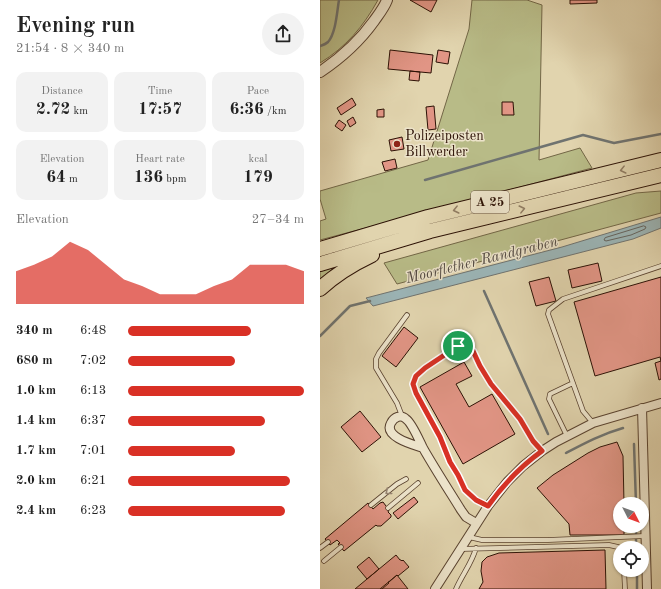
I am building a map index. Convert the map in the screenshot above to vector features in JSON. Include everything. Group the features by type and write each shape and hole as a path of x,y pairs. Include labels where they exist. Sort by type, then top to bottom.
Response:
{"highway":[{"name":"A 25","path":"320,249 428,217 661,160"},
{"name":"A 25","path":"320,264 430,231 661,175"},
{"path":"320,289 361,260 430,231"}],"street":[{"path":"320,72 336,62 351,48 368,29 384,7 387,0"},
{"path":"435,589 488,506 507,482 523,466 556,442 593,423 661,403"},
{"path":"642,408 643,536 647,589"},
{"path":"423,448 395,436 391,432 390,427 392,421 396,417 407,419 461,510 466,517 476,523"}],"lane":[{"path":"593,423 583,411 548,314 549,310 562,299 661,266"},
{"path":"402,417 397,403 376,368 376,363 379,353 407,315"},
{"path":"488,506 476,500 465,490 450,462 440,437 416,393 413,384 416,376 425,368 458,346 468,346 473,351 491,384 520,419 533,441 542,451"},
{"path":"567,436 549,399 550,394 573,383"},
{"path":"371,505 397,484 406,480"},
{"path":"388,508 418,483"},
{"path":"468,537 482,540 548,540 643,536"},
{"path":"320,548 328,542"},
{"path":"460,549 613,546"},
{"path":"324,561 341,547"},
{"path":"456,589 474,557 476,548"},
{"path":"624,577 625,589"}],"green space":[{"path":"320,0 378,0 353,36 338,50 320,63"},
{"path":"472,0 527,0 542,5 539,160 580,148 592,168 320,240 320,221 326,219 320,199 320,191 428,160 469,29"},
{"path":"661,191 661,213 397,284 384,263 636,193"},
{"path":"335,266 320,281 320,270"}],"water":[{"path":"661,217 661,228 633,239 373,306 366,298 562,247"}],"building":[{"path":"410,0 437,0 431,12"},
{"path":"570,0 597,0 597,3 570,4"},
{"path":"390,50 433,55 431,73 388,69"},
{"path":"438,50 450,52 448,64 436,62"},
{"path":"410,71 420,72 419,81 409,80"},
{"path":"352,98 356,105 341,115 337,108"},
{"path":"502,102 513,102 514,115 502,115"},
{"path":"434,106 436,129 428,130 426,107"},
{"path":"384,109 384,117 377,117 377,110"},
{"path":"353,117 356,123 350,127 347,121"},
{"path":"339,120 346,125 342,131 335,126"},
{"name":"Polizeiposten Billwerder","path":"402,137 404,149 391,151 389,140"},
{"path":"395,159 397,168 385,171 382,162"},
{"path":"598,263 602,281 572,288 568,270"},
{"path":"549,277 556,301 536,306 529,282"},
{"path":"661,277 661,361 660,357 595,376 574,302"},
{"path":"404,327 418,338 396,367 382,356"},
{"path":"661,361 661,379 659,380 655,363"},
{"path":"464,362 472,376 456,384 469,407 492,394 515,434 463,464 420,387"},
{"path":"360,411 381,437 362,452 341,427"},
{"path":"617,442 623,456 624,497 613,497 613,533 624,533 624,535 570,535 569,524 537,488 553,475 600,447"},
{"path":"414,497 418,502 398,519 393,513"},
{"path":"383,502 389,510 388,512 391,517 381,526 376,525 344,551 338,544 340,543 337,540 330,545 325,539 368,503 373,509"},
{"path":"605,550 606,589 479,589 483,582 481,571 482,562 487,557 499,553"},
{"path":"396,555 409,567 388,582 389,583 382,589 355,589"},
{"path":"369,557 379,569 367,579 357,567"},
{"path":"397,575 408,589 380,589"}],"waterway":[{"path":"320,46 328,42 331,38 336,22 339,0"},
{"path":"425,180 583,135 614,143 661,134"},
{"path":"484,291 548,434"},
{"name":"Moorflether Randgraben","path":"320,336 350,306 370,301"},
{"path":"566,453 587,442 623,428"},
{"path":"634,444 636,497"},
{"path":"636,533 636,541"},
{"path":"637,577 637,589"}],"place":[{"name":"Polizeiposten Billwerder","path":"397,144"}],"route":[{"path":"458,346 468,346 473,351 491,384 520,419 533,441 542,451 523,466 507,482 488,506 476,500 465,490 450,462 440,437 416,393 413,384 416,376 425,368 458,346"}]}
